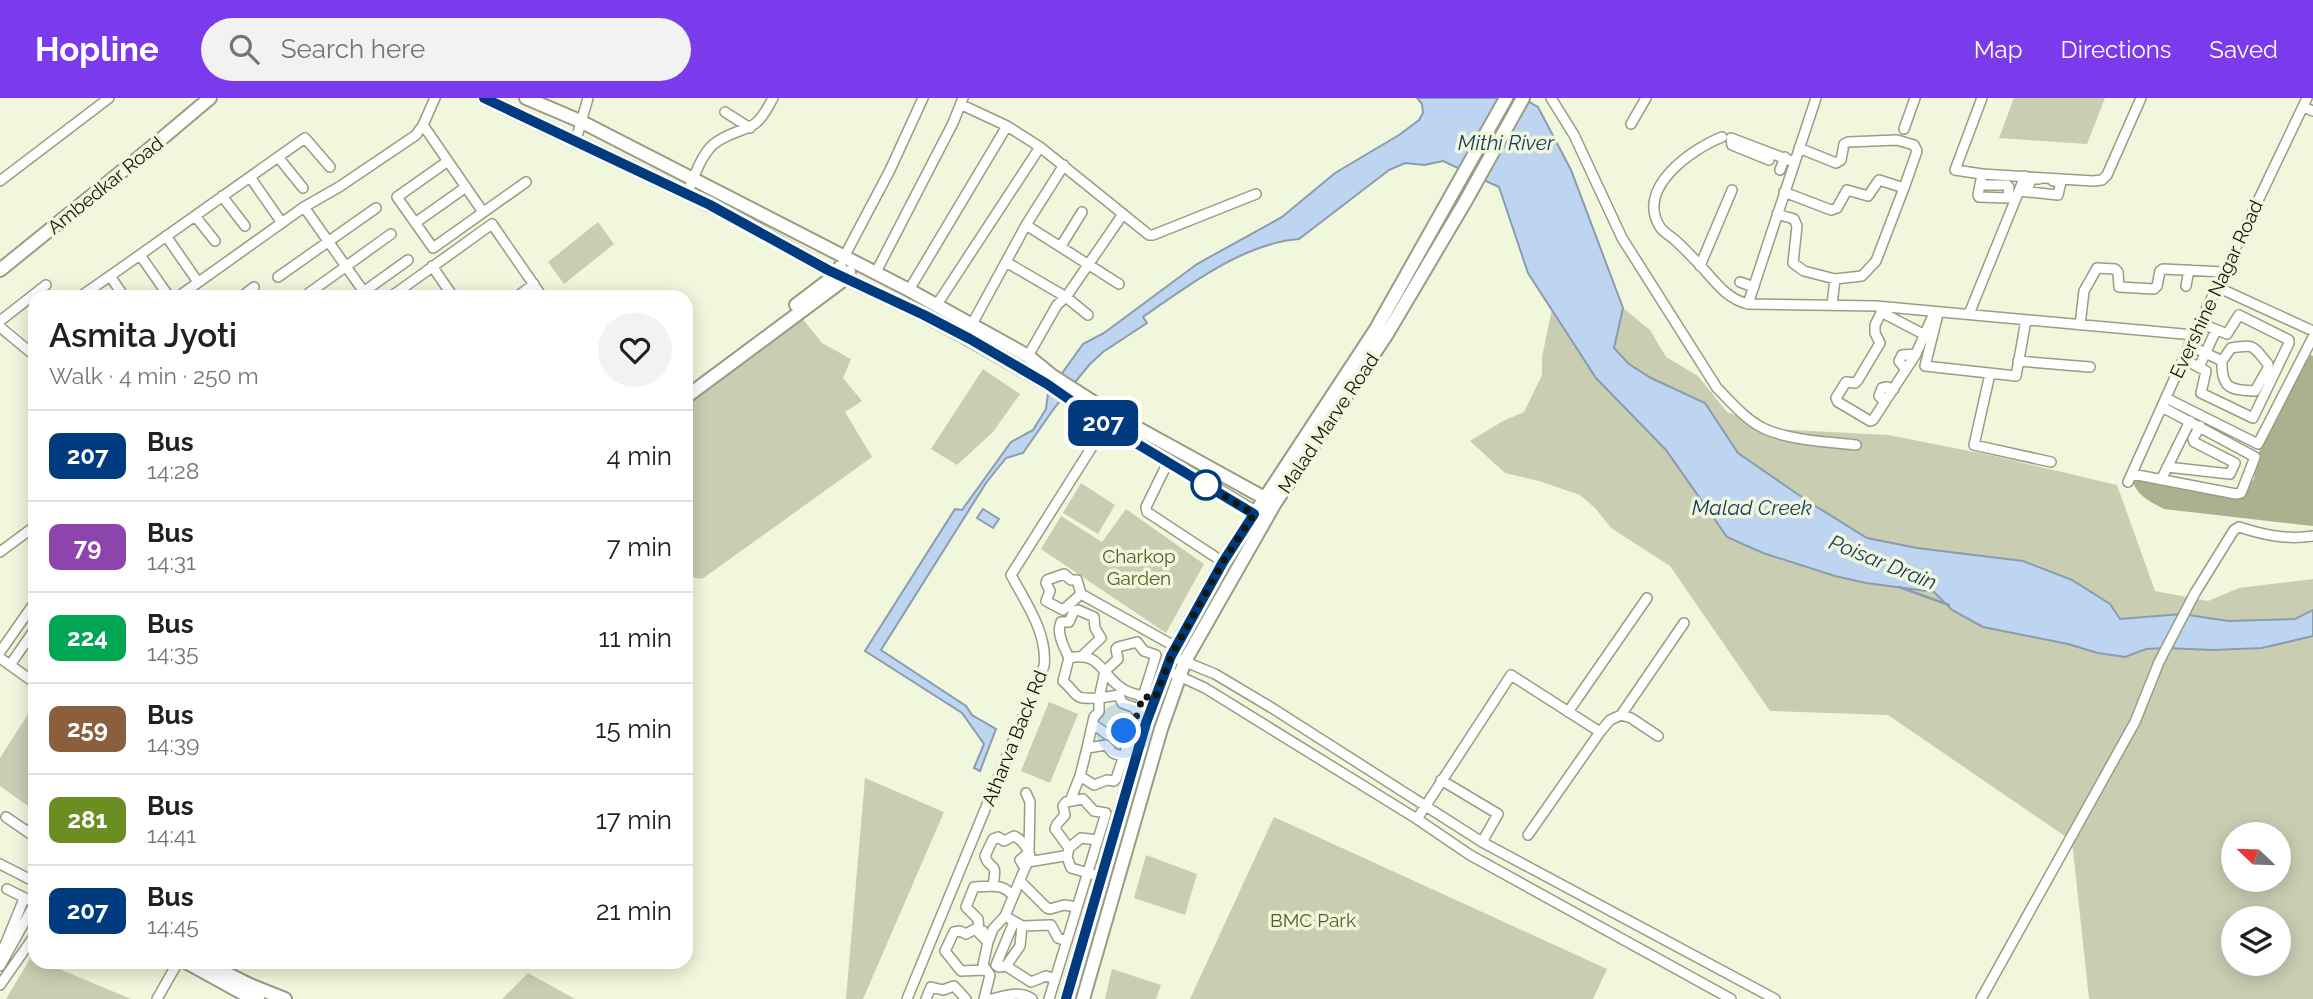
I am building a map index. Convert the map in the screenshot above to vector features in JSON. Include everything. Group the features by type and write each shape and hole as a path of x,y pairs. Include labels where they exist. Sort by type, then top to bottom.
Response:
{"main road":[{"path":"484,98 687,194 842,276 924,315 1002,342 1028,356 1109,420 1168,462 1260,516"},
{"path":"526,98 580,121 876,272 936,306 996,354 1047,384 1109,420 1269,501"},
{"name":"Malad Marve Road","path":"1083,999 1161,729 1185,662 1260,516 1376,329 1506,98"},
{"name":"Malad Marve Road","path":"1269,501 1387,334 1523,98"},
{"name":"Ambedkar Road","path":"0,270 204,99"},
{"name":"Ambedkar Road","path":"0,262 77,204"},
{"path":"693,391 742,350 842,276 850,260"},
{"path":"996,354 1002,342"},
{"path":"693,382 742,350"},
{"name":"Malad Marve Road","path":"1066,999 1146,723 1149,697 1223,562 1260,516"},
{"path":"200,969 254,995 285,999"},
{"path":"215,969 254,995"}],"street":[{"path":"0,181 109,98"},
{"path":"188,290 304,207 339,187 416,135 435,98"},
{"path":"576,140 588,98"},
{"path":"687,194 707,153 716,142 760,121 772,98"},
{"path":"850,260 923,98"},
{"path":"1550,98 1574,135 1622,238 1717,388 1737,409 1763,428 1802,439 1856,445"},
{"path":"1631,124 1646,98"},
{"path":"1748,304 1784,192 1783,171 1799,148 1816,98"},
{"path":"1904,128 1915,98"},
{"path":"1982,98 1955,170 1981,179 2006,182 2022,190 2058,195 2060,181 2025,176 2006,182"},
{"path":"2022,190 2031,179 2102,180 2107,175 2138,99"},
{"path":"876,272 962,101 1040,147 1149,235 1153,236 1256,194"},
{"path":"2305,102 2313,111"},
{"name":"Evershine Nagar Road","path":"2161,480 2130,478 2189,345 2305,102"},
{"path":"728,111 753,126"},
{"path":"423,125 484,212"},
{"path":"909,290 1007,126"},
{"path":"1722,137 1687,156 1666,178 1654,198 1653,209 1662,230 1723,290 1739,302 1969,314 2194,335"},
{"path":"90,290 305,138 330,167"},
{"path":"1769,160 1732,145 1731,138 1789,160"},
{"path":"1777,214 1794,219 1797,226 1793,262 1804,271 1835,279 1862,276 1876,261 1917,151 1914,145 1897,140 1849,142 1844,144 1841,160 1836,163 1799,148"},
{"path":"936,306 1040,147"},
{"path":"278,157 303,188"},
{"path":"448,161 397,197 433,248 526,182"},
{"path":"968,331 1026,225 1064,165"},
{"path":"1969,314 2022,190 2025,176"},
{"path":"250,177 282,222"},
{"path":"1981,179 1979,197 2008,198 2006,182"},
{"path":"1784,192 1831,210 1837,208 1847,190 1868,196 1879,180 1904,188"},
{"path":"415,223 466,187"},
{"path":"1700,266 1732,190"},
{"path":"222,196 245,226"},
{"path":"304,207 346,266 358,290"},
{"path":"278,277 376,208"},
{"path":"1061,246 1082,212"},
{"path":"1028,356 1057,305 1066,297 1123,214"},
{"path":"195,216 215,242"},
{"path":"400,290 492,224 538,290"},
{"path":"1026,225 1119,284"},
{"path":"313,290 391,234"},
{"path":"166,236 198,282"},
{"path":"140,255 164,290"},
{"path":"367,290 408,260"},
{"path":"1006,262 1066,297 1088,315"},
{"path":"432,266 448,290"},
{"path":"2080,325 2084,292 2097,268 2115,269 2118,272 2119,286 2154,289 2163,269 2224,272"},
{"path":"2186,286 2189,270"},
{"path":"110,276 120,290"},
{"path":"1832,305 1835,279"},
{"path":"1740,282 1754,287"},
{"path":"526,290 534,284"},
{"path":"40,290 46,285"},
{"path":"250,290 254,287"},
{"path":"2217,287 2313,331"},
{"path":"0,321 28,299"},
{"path":"1882,309 1875,325 1875,333 1880,343 1858,380 1855,383 1846,382 1836,398 1838,402 1870,421 1916,354 1936,313"},
{"path":"1882,309 1926,335"},
{"path":"1936,313 1925,366 1990,374 2016,376 2026,320"},
{"path":"2183,359 2206,371 2200,393 2253,418 2259,393 2289,340 2239,315 2227,334 2200,323"},
{"path":"0,327 28,350"},
{"path":"2199,367 2216,330"},
{"path":"2164,402 2258,444 2313,337"},
{"path":"2189,345 2222,361"},
{"path":"2259,393 2230,388 2221,372 2222,361 2231,348 2253,346 2268,364 2270,373"},
{"path":"2018,361 2090,367"},
{"path":"1990,374 1974,445 2051,461"},
{"path":"2164,402 2190,421 2255,457 2241,493 2161,480 2190,421"},
{"name":"Atharva Back Rd","path":"907,999 1044,666 1046,652 1039,628 1011,575 1109,420"},
{"path":"2168,467 2230,474 2235,463 2194,442 2200,426"},
{"path":"1168,462 1146,507 1147,512 1223,562"},
{"path":"1981,999 2135,722 2159,663 2194,593 2234,530 2239,527 2266,535 2298,539 2313,536"},
{"path":"0,552 28,531"},
{"path":"1086,596 1063,610 1059,609 1046,601 1050,588 1046,583 1064,573 1071,580 1077,580 1086,596 1162,639 1185,662 1215,674 1482,842 1775,999"},
{"path":"1082,612 1086,596"},
{"path":"1568,712 1647,598"},
{"path":"1069,658 1083,655 1101,638 1094,628 1094,617 1074,611 1069,622 1060,622 1058,627 1069,658 1063,681 1071,687 1078,699 1119,695 1122,703 1138,712"},
{"path":"28,612 0,652 28,677"},
{"path":"1528,835 1600,732 1610,720 1621,715 1684,623"},
{"path":"12,663 28,639"},
{"path":"1087,801 1094,785 1116,779 1138,712 1149,697 1156,655 1162,639"},
{"path":"1070,802 1080,776 1094,717 1099,712 1105,671 1117,660 1116,649 1118,646 1138,642 1144,651 1156,655"},
{"path":"1083,655 1097,662 1122,689 1149,697"},
{"path":"0,658 12,663"},
{"path":"1166,670 1180,674 1205,688 1417,819 1470,855 1731,999"},
{"path":"1417,819 1510,675 1600,732"},
{"path":"1621,715 1658,736"},
{"path":"1093,724 1111,736 1119,730 1131,733"},
{"path":"1087,748 1106,745 1113,753 1124,757"},
{"path":"1353,779 1362,765"},
{"path":"1080,776 1094,785"},
{"path":"1441,780 1498,814 1482,842"},
{"path":"1393,804 1403,790"},
{"path":"984,999 990,975 983,965 992,929 1005,916 1028,860 1030,802 1026,793"},
{"path":"1049,999 1088,873 1106,813 1094,811 1083,799 1070,802 1063,806 1065,815 1055,829 1068,853 1071,868 1088,873 1101,877"},
{"path":"6,817 28,832"},
{"path":"993,885 996,872 985,856 993,839 999,837 1004,841 1018,837 1028,860"},
{"path":"1028,860 1064,856 1081,838 1098,840"},
{"path":"0,864 28,878"},
{"path":"15,872 4,890 28,899"},
{"path":"1020,881 1050,909 1060,905 1077,907"},
{"path":"988,942 978,931 978,919 966,907 974,887 1000,886 1008,890 1013,897"},
{"path":"0,952 23,901"},
{"path":"0,966 28,915"},
{"path":"1005,916 1018,924 1051,925 1058,938 1067,941"},
{"path":"1618,935 1626,919"},
{"path":"1006,967 1020,946 1018,924"},
{"path":"1018,924 996,965 1006,967 1031,982 1046,976 1055,979"},
{"path":"961,971 945,951 954,932 966,934 975,929 992,929"},
{"path":"1,981 28,944"},
{"path":"157,999 174,969"},
{"path":"961,971 985,970"},
{"path":"926,999 932,987 943,990 954,986 961,971"},
{"path":"954,986 966,999"},
{"path":"992,999 1018,994 1032,999"}],"green space":[{"path":"2014,98 2105,98 2087,144 1999,138"},
{"path":"598,222 614,244 564,284 548,262"},
{"path":"1623,308 1650,330 1666,357 1698,376 1727,412 1775,429 1888,435 1990,455 2117,485 2155,591 2208,601 2239,588 2313,579 2313,610 2295,619 2228,621 2182,614 2120,619 2110,604 2072,580 2023,561 1917,548 1867,538 1738,453 1705,403 1651,379 1629,364 1614,347"},
{"path":"1552,309 1596,378 1666,450 1727,537 1763,553 1866,583 1934,592 1952,610 2098,653 2125,657 2146,649 2262,648 2313,636 2313,999 2089,999 2072,841 1888,715 1770,711 1670,566 1611,528 1580,495 1505,473 1470,441 1524,412 1542,375 1542,357"},
{"path":"802,318 822,343 851,359 843,378 862,401 845,412 872,457 702,579 693,577 693,401"},
{"path":"2308,354 2313,356 2313,526 2164,509 2139,492 2133,483 2135,478 2239,497 2254,479 2259,452"},
{"path":"983,369 1020,394 993,432 957,465 931,449"},
{"path":"1081,483 1115,505 1098,534 1063,513"},
{"name":"Charkop Garden","path":"1126,509 1204,564 1166,633 1041,549 1061,516 1102,542"},
{"path":"1049,702 1078,714 1050,783 1021,771"},
{"path":"28,714 28,806 0,786 0,758"},
{"path":"865,778 944,812 863,999 846,999"},
{"name":"BMC Park","path":"1274,817 1607,969 1593,999 1190,999"},
{"path":"1146,855 1197,874 1185,915 1134,898"},
{"path":"28,962 28,969 59,969 131,999 6,999"},
{"path":"1112,969 1161,985 1156,999 1105,999"},
{"path":"528,973 575,999 502,999"}],"water":[{"path":"1417,98 1522,98 1538,107 1571,170 1623,308 1614,348 1629,364 1651,378 1705,403 1738,453 1867,538 1917,548 2023,561 2072,580 2110,604 2120,619 2182,614 2228,621 2295,619 2313,610 2313,636 2262,648 2146,649 2125,657 2098,653 2068,644 1983,627 1952,610 1934,592 1835,576 1763,553 1727,537 1666,450 1596,378 1528,273 1499,187 1443,161 1424,165 1405,163 1389,170 1299,239 1278,242 1237,257 1197,280 1143,317 1147,323 1103,352 1089,365 1023,453 1006,458 986,483 881,650 996,729 980,771 974,768 984,744 962,713 865,651 955,509 962,510 1011,442 1033,430 1046,409 1048,393 1083,344 1104,333 1197,264 1282,217 1335,173 1399,135 1419,120 1423,113 1422,104"},
{"path":"983,509 999,519 993,528 977,518"}],"waterway":[{"name":"Poisar Drain","path":"1899,587 1949,605"}],"bus line":[{"name":"207","path":"484,98 710,205 828,270 970,339 1254,514 1223,562 1171,656 1146,723 1066,999"}],"route":[{"path":"1124,731 1131,733 1143,696 1155,699 1171,656 1223,562 1254,514 1206,485"}],"water label":[{"name":"Mithi River","path":"1506,142"},
{"name":"Malad Creek","path":"1752,507"}]}
